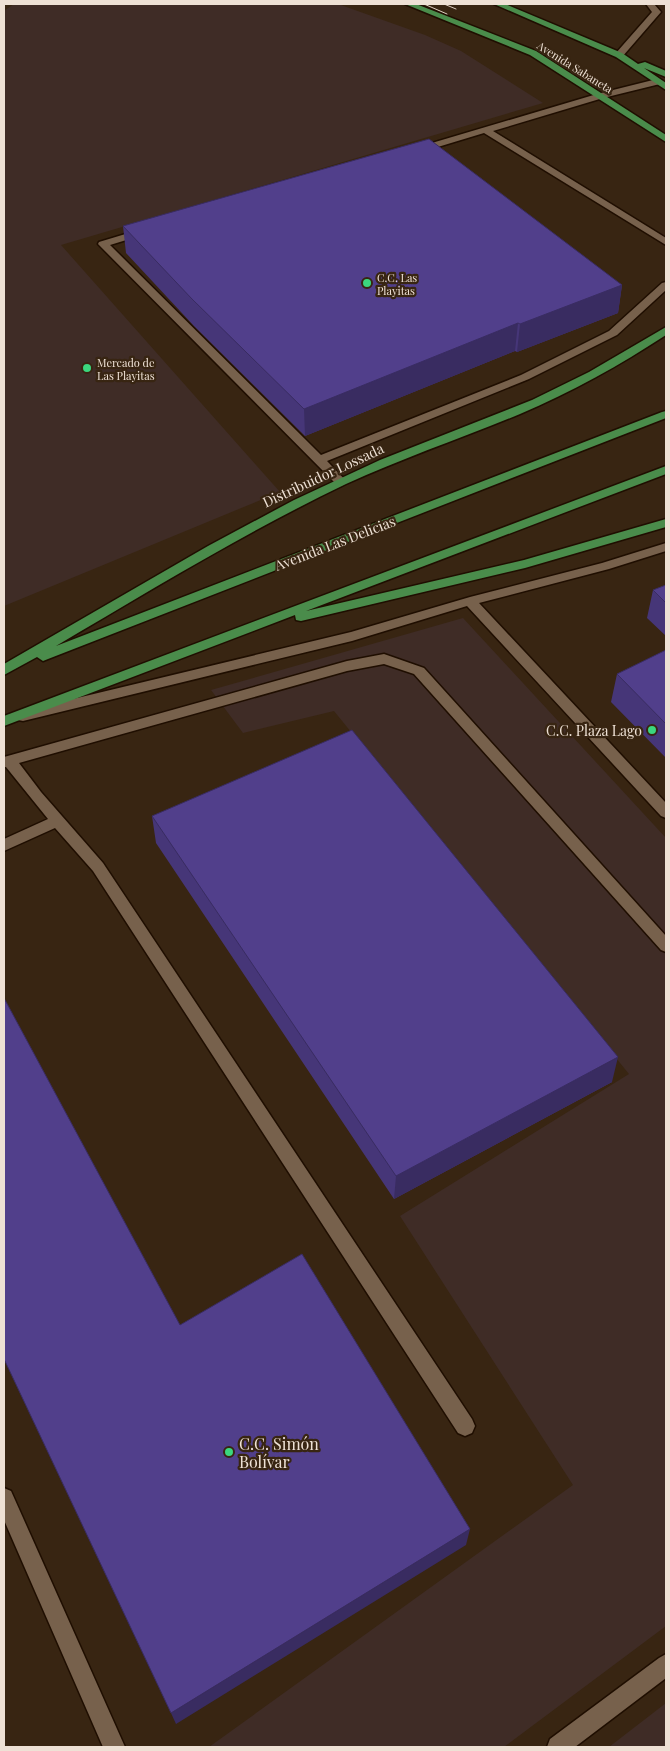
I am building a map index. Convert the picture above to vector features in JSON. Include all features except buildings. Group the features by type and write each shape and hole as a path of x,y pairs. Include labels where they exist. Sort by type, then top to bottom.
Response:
{"main road":[{"name":"Avenida Sabaneta","path":"409,4 533,53 666,139"},
{"name":"Avenida Sabaneta","path":"498,4 619,56 662,85"},
{"path":"619,56 666,74"},
{"name":"Distribuidor Lossada","path":"4,670 262,522 341,482 519,410 622,359 666,330"},
{"name":"Avenida Las Delicias","path":"4,670 666,414"},
{"path":"5,721 666,470"},
{"path":"241,632 525,564 666,523"}],"street":[{"path":"619,56 657,12 650,4"},
{"path":"409,153 600,96 662,85"},
{"path":"486,130 666,242"},
{"path":"151,230 103,244 341,482"},
{"path":"319,460 525,377 613,332 666,285"},
{"path":"5,721 352,636 470,601 605,566 666,547"},
{"path":"470,601 666,812"},
{"path":"465,1426 98,867 6,761 347,666 384,659 418,671 666,946"},
{"path":"4,845 57,820"},
{"path":"4,1498 114,1747"},
{"path":"558,1747 666,1665"}],"shaded area":[{"name":"Mercado de Las Playitas","path":"14,4 338,4 425,35 461,51 543,103 61,245 280,492 4,606 4,11"},
{"path":"463,618 666,838 666,1626 504,1747 209,1747 573,1485 400,1216 629,1074 334,711 243,733 211,690"},
{"path":"666,1703 666,1747 609,1747"}],"tram line":[{"path":"424,4 447,14"},
{"path":"444,4 456,9"}],"place":[{"name":"C.C. Las Playitas","path":"367,283"},
{"name":"Mercado de Las Playitas","path":"87,368"},
{"name":"C.C. Plaza Lago","path":"652,730"},
{"name":"C.C. Simón Bolívar","path":"229,1452"}]}
